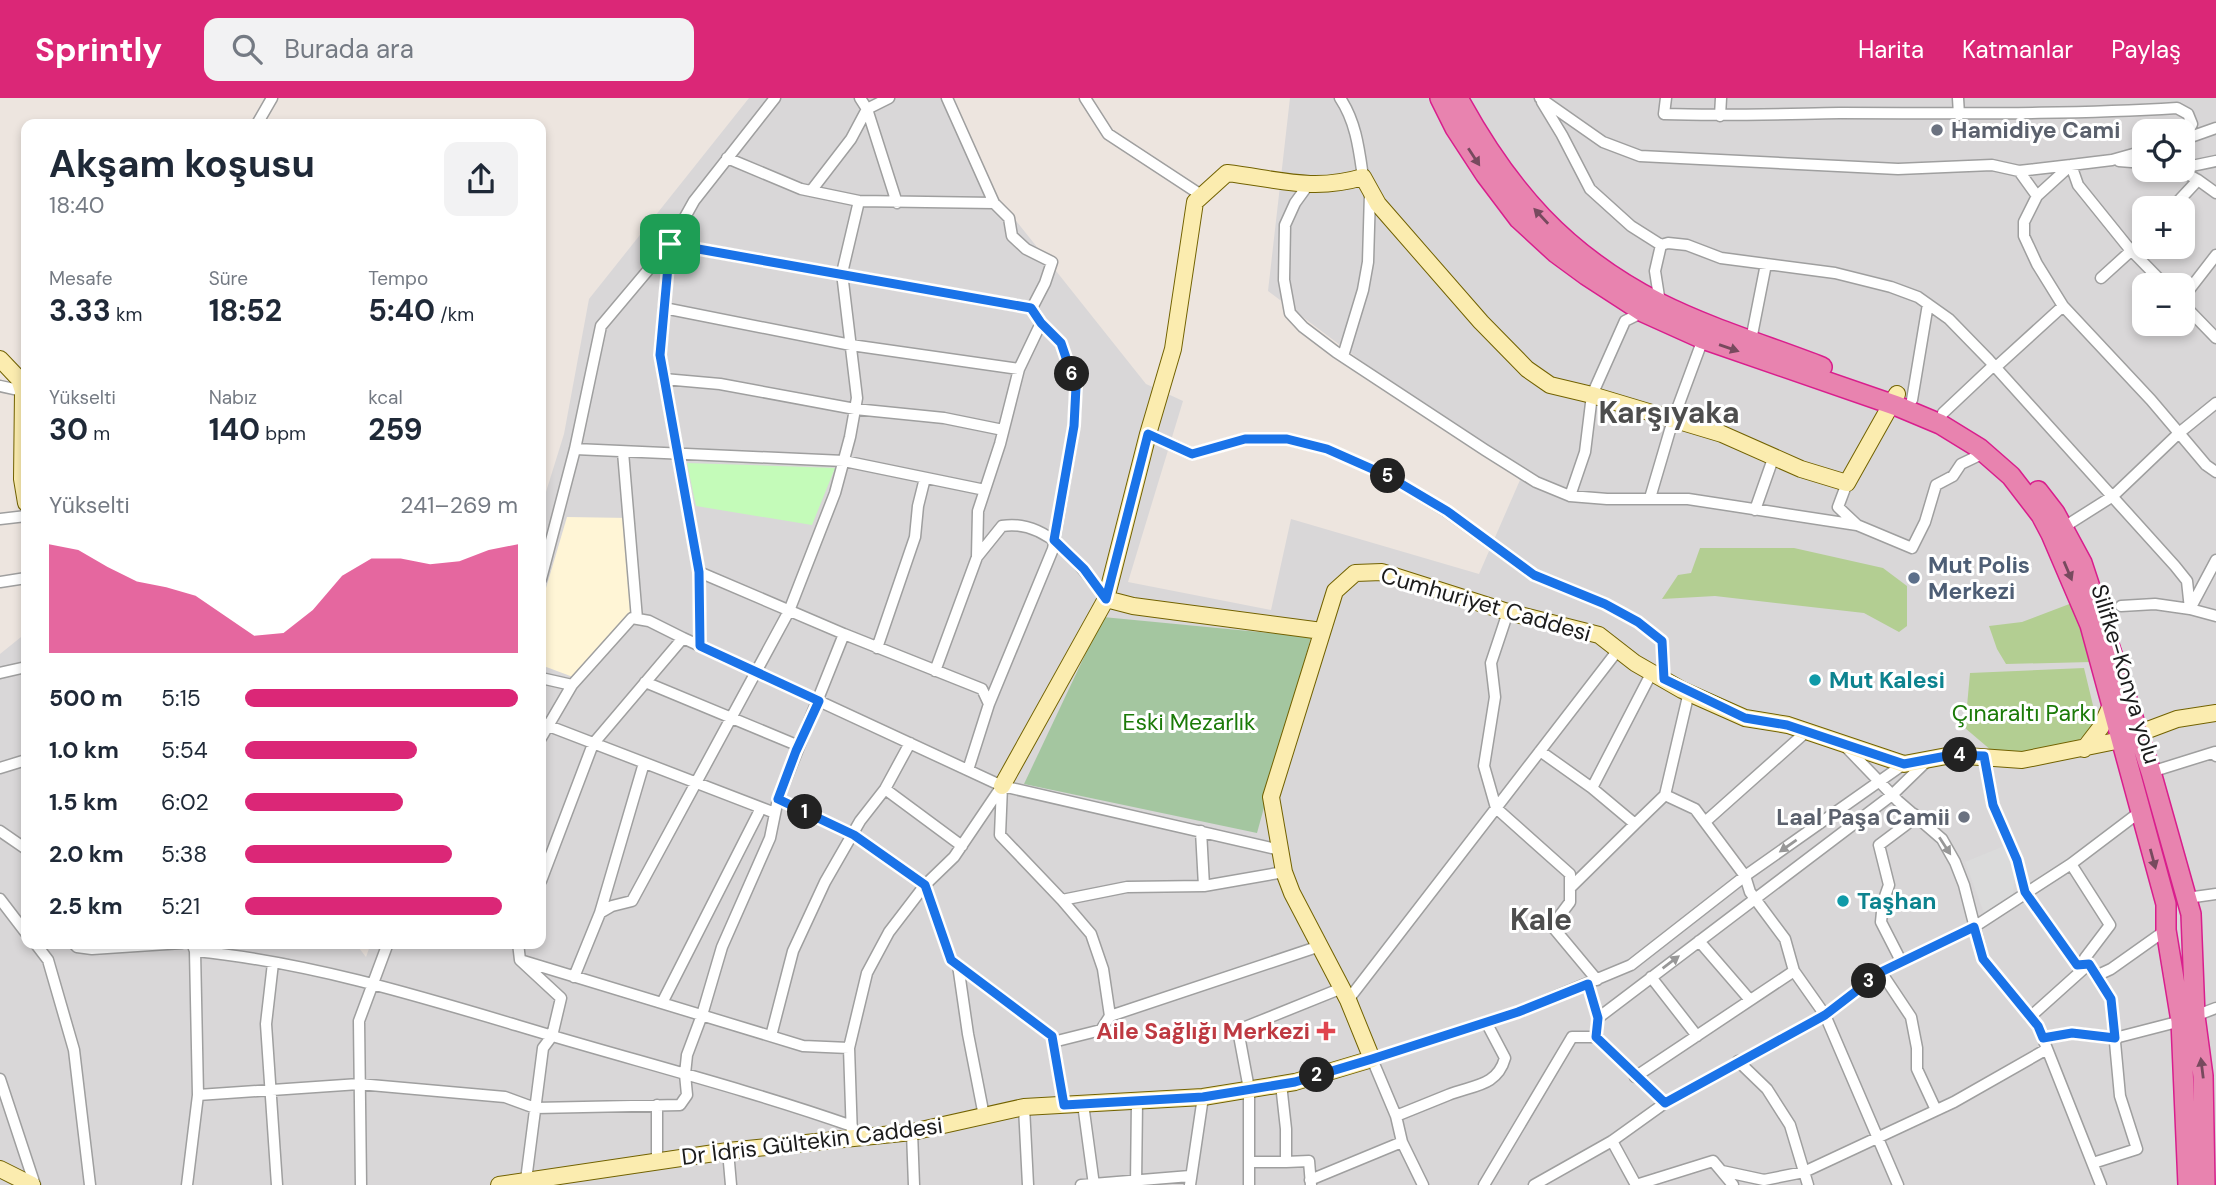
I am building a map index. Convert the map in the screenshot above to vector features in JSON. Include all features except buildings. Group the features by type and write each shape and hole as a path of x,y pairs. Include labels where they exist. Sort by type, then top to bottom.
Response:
{"highway":[{"name":"Silifke-Konya yolu","path":"1440,98 1455,128 1519,219 1566,260 1703,339 1943,413 2003,452 2029,479 2064,527 2082,563 2099,611 2129,737 2141,811 2166,904 2166,930 2210,1099 2205,1185"},
{"name":"Silifke-Konya yolu","path":"1458,98 1482,140 1519,192 1559,236 1629,287 1652,308 1751,340 1900,399 1984,453 2011,475 2041,515 2090,625 2111,705 2151,772 2191,914 2188,1185"}],"street":[{"path":"260,119 272,98"},
{"path":"546,560 575,449 601,326 670,244 694,201 775,98"},
{"path":"860,98 867,109 897,203"},
{"path":"811,191 851,139 867,109 889,98"},
{"path":"947,98 994,203 1009,218 1012,236 1026,249 1052,262 1045,283 1031,308"},
{"path":"1085,98 1108,134 1202,195"},
{"path":"1340,98 1347,108 1357,136 1366,183 1365,281 1343,356"},
{"path":"1540,98 1603,142 1640,156 1898,169 1992,164 2020,171 2112,160 2132,154"},
{"path":"1540,98 1590,188 1631,226 1661,245 1687,245 1721,258 1835,273 1881,284 1918,298 1949,319 1995,366 2188,581 2190,609"},
{"path":"1666,98 1664,114 1959,115 2177,108 2188,114 2190,119"},
{"path":"1720,116 1721,98"},
{"path":"1958,98 1959,115"},
{"path":"2195,136 2216,128"},
{"path":"726,158 811,191 859,201 994,203"},
{"path":"2112,160 2132,162"},
{"path":"2195,166 2216,161"},
{"path":"2071,164 2037,196 2024,222 2025,236 2038,264 2063,306 2206,465 2216,472"},
{"path":"2071,164 2078,185 2132,251 2101,278"},
{"path":"2020,171 2037,196"},
{"path":"205,949 373,984 782,1101 852,1132 849,1048 867,973 889,932 925,885 954,857 1002,786 1106,599 1148,434 1173,349 1195,202 1227,173 1308,185 1347,181 1366,183"},
{"path":"2195,178 2216,194"},
{"path":"2183,196 2198,180"},
{"path":"1366,183 1378,204 1480,322 1527,369 1550,385 1722,433 1801,469 1847,483"},
{"path":"1308,185 1295,203 1285,225 1284,280 1290,313 1303,327 1343,356 1495,456 1536,482 1570,496 1688,499 1857,525 1912,548 1925,522 1936,485 1953,476 1961,464 1984,453"},
{"path":"600,913 612,906 632,901 789,611 835,493 857,398 842,273 859,201"},
{"path":"670,244 1031,308 1041,323 1061,343 1076,387 1074,426 1053,550 989,704 968,770"},
{"path":"670,244 660,355 699,572 700,646"},
{"path":"1570,496 1585,452 1592,395 1625,321 1652,308 1655,271 1661,245"},
{"path":"2195,283 2216,255"},
{"path":"2140,259 2153,273"},
{"path":"1751,340 1766,264"},
{"path":"1857,525 1838,507 1847,483 1900,399 1928,304"},
{"path":"1943,413 2063,306"},
{"path":"664,307 851,345 1019,369"},
{"path":"2195,315 2216,338"},
{"path":"977,557 978,510 1019,369 1041,323"},
{"path":"1650,498 1673,420 1703,339"},
{"path":"0,359 19,379 21,385"},
{"path":"664,380 720,384 855,408 944,418 1003,430"},
{"path":"0,386 21,391"},
{"path":"2064,527 2113,496 2179,433 2216,403"},
{"path":"1148,434 1192,454 1245,439 1287,439 1327,449 1388,476 1447,511 1534,575 1605,604 1638,622 1662,641 1658,676 1592,788"},
{"path":"575,449 844,461 985,490"},
{"path":"623,452 637,619"},
{"path":"1755,510 1774,456"},
{"path":"877,648 915,537 918,506 925,478"},
{"path":"0,519 21,517"},
{"path":"935,671 977,557 1002,526 1016,524 1054,540 1084,569 1106,599 1133,606 1322,631"},
{"path":"2190,609 2216,560"},
{"path":"699,572 877,648 982,689 989,704"},
{"name":"Cumhuriyet Caddesi","path":"1280,850 1271,797 1335,591 1355,573 1382,572 1508,612 1599,635 1658,676 1745,718 1787,725 1904,764 1952,755 2022,760 2084,749 2129,737 2177,719 2216,713"},
{"path":"0,582 21,580"},
{"path":"2121,606 2155,604 2216,616"},
{"path":"1508,612 1490,663 1495,697 1484,766 1496,808 1570,874 1570,902 1552,926 1593,982 1598,1018 1596,1037"},
{"path":"546,722 572,685 632,618 649,621 1002,786 1280,850 1284,872 1345,994 1396,1116 1402,1142 1423,1185"},
{"path":"198,1095 359,1084 505,1097 536,1108 680,1105 687,1095 687,1055 722,947 770,838 778,799 844,634"},
{"path":"546,856 593,744 683,638"},
{"path":"1249,1185 1249,1089 1238,1030 1345,994 1496,808 1618,650"},
{"path":"0,673 21,668"},
{"path":"546,679 572,685"},
{"path":"645,682 799,746"},
{"path":"1570,888 1665,795 1689,692"},
{"path":"2084,749 2101,727 2111,705"},
{"path":"546,726 775,813"},
{"path":"1704,822 1806,732"},
{"path":"771,1036 793,951 825,882 860,821 885,789 910,743"},
{"path":"1843,744 1892,795 1942,838 1964,885 1983,959 2038,1026 2101,1185"},
{"path":"1540,751 1592,788 1635,824"},
{"path":"2151,772 2216,753"},
{"path":"1984,756 1993,805 2017,860 2025,892 2077,965 2089,964"},
{"path":"1598,1018 1892,795 1928,760"},
{"path":"0,768 21,762"},
{"path":"574,976 600,913 643,763"},
{"path":"1372,1059 1486,1022 1632,965 1745,876 1904,764"},
{"path":"1002,786 1000,835 1091,934 1103,969 1110,1016"},
{"path":"885,789 962,845"},
{"path":"1665,795 1695,809 1745,876 1755,898 1786,939 1794,971 1825,1015 1898,1185"},
{"path":"778,799 854,835 925,885 951,960 1052,1036 1064,1105"},
{"path":"662,1003 761,808"},
{"path":"1534,1185 1612,1141 1665,1103 1825,1015 1881,972 1974,927 2071,864 2141,811"},
{"path":"1901,961 1881,922 1883,902 1889,885 1879,845 1907,824 1914,814"},
{"path":"0,831 21,846"},
{"path":"1201,831 1204,886"},
{"path":"2071,864 2110,925 2085,958 2111,999 2120,1096 2137,1149 2093,1163"},
{"path":"1062,900 1128,887 1204,886 1284,872"},
{"path":"2187,898 2216,894"},
{"path":"0,899 4,914 21,929"},
{"path":"2096,976 2111,969 2166,930"},
{"path":"1699,941 1750,1000"},
{"path":"1053,1042 1101,1030 1110,1016 1320,946"},
{"path":"39,949 48,960 75,1050 90,1185"},
{"path":"187,1185 198,1095 193,949"},
{"path":"361,1185 359,1021 386,949"},
{"path":"519,949 520,960 561,998 552,1036 543,1048 526,1181"},
{"path":"520,960 803,1046 849,1048"},
{"path":"274,963 266,1024 277,1185"},
{"path":"2031,1017 2089,964"},
{"path":"958,965 984,1116"},
{"path":"1635,1077 1794,971"},
{"path":"1881,972 1911,1017 1917,1048 1917,1069 1936,1110"},
{"path":"1651,977 1697,1036"},
{"path":"1722,1171 1764,1180 1804,1171 1936,1110 2045,1043 2072,1033 2115,1038 2216,1008"},
{"path":"1396,1116 1452,1093 1482,1085 1501,1069 1504,1058 1486,1022"},
{"path":"1484,1185 1572,1037 1596,1037 1665,1103"},
{"name":"Dr İdris Gültekin Caddesi","path":"499,1185 546,1181 657,1161 852,1132 912,1132 1024,1107 1203,1097 1280,1084 1372,1059"},
{"path":"1738,1061 1767,1089 1790,1125 1808,1185"},
{"path":"0,1079 34,1185"},
{"path":"1280,1084 1286,1129 1286,1162"},
{"path":"1082,1185 1190,1180 1203,1097"},
{"path":"1136,1183 1137,1101"},
{"path":"1083,1104 1094,1184"},
{"path":"657,1105 657,1161"},
{"path":"1024,1107 1028,1185"},
{"path":"912,1132 914,1185"},
{"path":"1612,1141 1636,1185 1713,1161 1733,1185"},
{"path":"1249,1162 1309,1161 1310,1182 1402,1142"},
{"path":"729,1151 731,1185"},
{"path":"0,1169 34,1185"}],"shaded area":[{"path":"749,98 942,98 990,188 1146,384 1183,401 1128,582 1271,610 1291,519 1479,574 1520,480 1268,291 1290,98 2216,98 2216,1185 0,1185 0,654 21,637 21,949 360,949 366,957 369,949 546,949 546,492 564,434 589,299"},
{"path":"567,517 630,518 634,609 573,677 546,667 546,588"},
{"path":"2004,846 2015,868 2013,895 1984,913 1965,862"}],"green space":[{"path":"687,463 835,468 812,525 696,506"},
{"path":"1700,548 1794,548 1883,568 1907,586 1907,626 1899,632 1864,613 1715,596 1662,599 1678,575 1691,573"},
{"path":"2072,603 2091,662 2006,664 1989,626 2022,622"},
{"name":"Eski Mezarlık","path":"1103,617 1311,637 1257,833 1024,784"},
{"name":"Çınaraltı Parkı","path":"2084,668 2097,722 2072,747 2024,755 1992,751 1965,728 1970,673"}],"place":[{"name":"Hamidiye Cami","path":"1937,130"},
{"name":"Mut Polis Merkezi","path":"1914,578"},
{"name":"Mut Kalesi","path":"1815,680"},
{"name":"Laal Paşa Camii","path":"1964,817"},
{"name":"Taşhan","path":"1843,901"},
{"name":"Aile Sağlığı Merkezi","path":"1326,1031"}],"district":[{"name":"Karşıyaka","path":"1669,413"},
{"name":"Kale","path":"1541,920"}],"route":[{"path":"670,244 1031,308 1041,323 1061,343 1076,387 1074,426 1054,540 1084,569 1106,599 1148,434 1192,454 1245,439 1287,439 1327,449 1388,476 1447,511 1534,575 1605,604 1638,622 1662,641 1664,679 1682,690 1745,718 1787,725 1904,764 1952,755 1984,756 1993,805 2017,860 2025,892 2077,965 2089,964 2111,999 2115,1038 2072,1033 2043,1038 2038,1026 1983,959 1974,927 1881,972 1825,1015 1665,1103 1596,1037 1598,1018 1588,984 1518,1012 1295,1082 1203,1097 1064,1105 1052,1036 951,960 925,885 854,835 778,799 819,701 700,646 699,572 660,355 670,244"}]}
